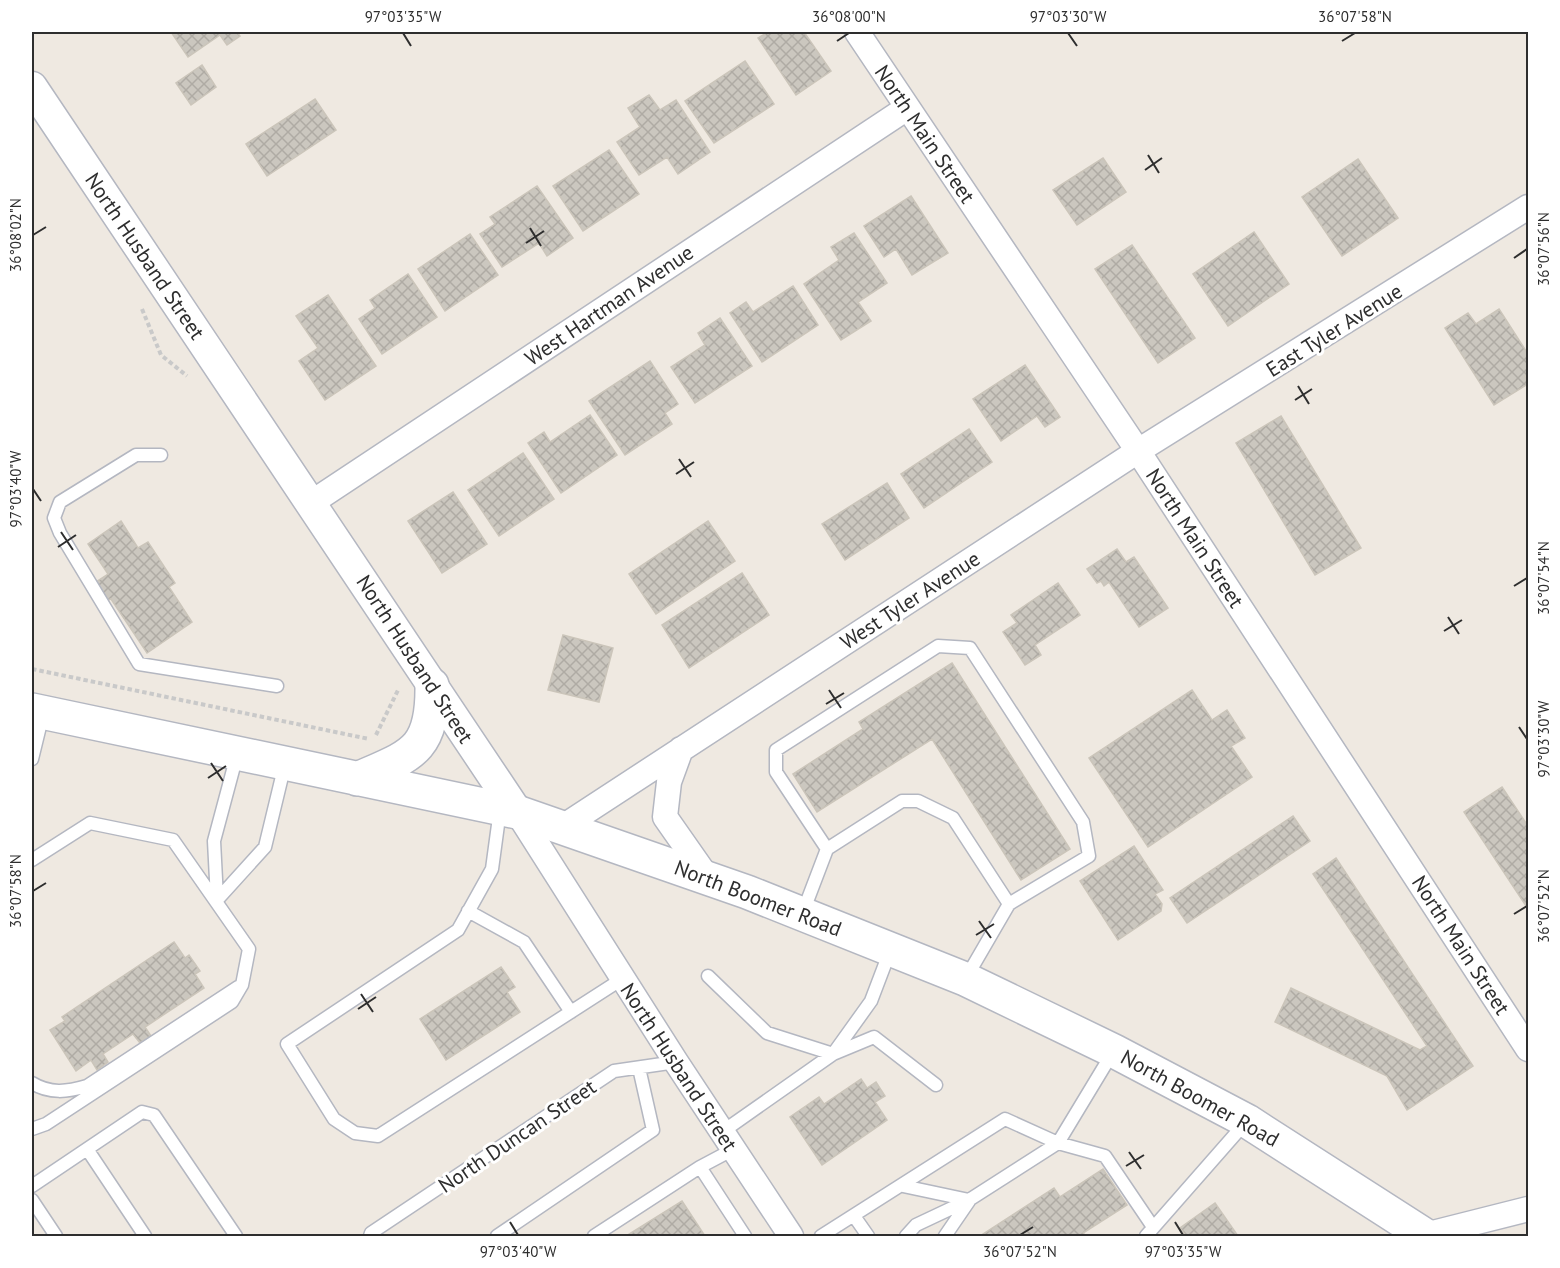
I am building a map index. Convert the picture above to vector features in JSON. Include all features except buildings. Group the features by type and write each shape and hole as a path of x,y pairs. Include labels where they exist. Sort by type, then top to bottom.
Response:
{"main road":[{"path":"357,779 394,763 412,751 426,737 432,711 432,685"},
{"name":"North Boomer Road","path":"37,711 508,811 707,877 965,979 1114,1051 1247,1121 1426,1236"}],"street":[{"name":"North Main Street","path":"857,32 1138,451 1528,1048"},
{"name":"North Husband Street","path":"32,87 432,685 508,811 622,978 791,1236"},
{"name":"West Hartman Avenue","path":"311,502 907,108"},
{"name":"East Tyler Avenue","path":"1138,451 1528,207"},
{"name":"West Tyler Avenue","path":"561,828 1138,451"},
{"path":"681,749 669,782 665,817 707,877"},
{"path":"1426,1236 1528,1209"}],"lane":[{"path":"161,455 136,454 60,502 54,518 60,533 139,664 277,686"},
{"path":"826,849 776,772 776,750 938,646 970,648 1083,822 1089,856 1009,904 965,979"},
{"path":"32,759 37,711"},
{"path":"217,900 214,841 237,754"},
{"path":"217,900 265,847 285,764"},
{"path":"802,914 826,849 902,801 918,801 953,818 1009,904"},
{"path":"508,811 492,868 458,930 287,1044 334,1119 355,1133 378,1136 622,978"},
{"path":"32,860 90,822 173,840 249,948 242,985 232,1002 46,1124 32,1129"},
{"path":"468,911 524,942 571,1012"},
{"path":"594,1236 700,1167 727,1141 833,1054 871,1001 891,949"},
{"path":"708,976 767,1033 833,1054 874,1037 936,1085"},
{"path":"32,1083 42,1089 66,1092 87,1086 242,985"},
{"path":"906,1236 916,1225 969,1200 1058,1143 1114,1051"},
{"name":"North Duncan Street","path":"370,1236 371,1233 614,1071 676,1062"},
{"path":"497,1236 653,1130 639,1068"},
{"path":"32,1186 142,1112 154,1115 236,1236"},
{"path":"821,1236 903,1186 1005,1119 1058,1143 1105,1156 1150,1232 1247,1121"},
{"path":"87,1149 145,1236"},
{"path":"700,1167 745,1236"},
{"path":"903,1186 969,1200"},
{"path":"32,1200 56,1236"},
{"path":"945,1236 969,1200"},
{"path":"854,1216 868,1236"}],"path":[{"path":"140,305 161,356 196,383"},
{"path":"32,669 373,740 400,686"}]}
